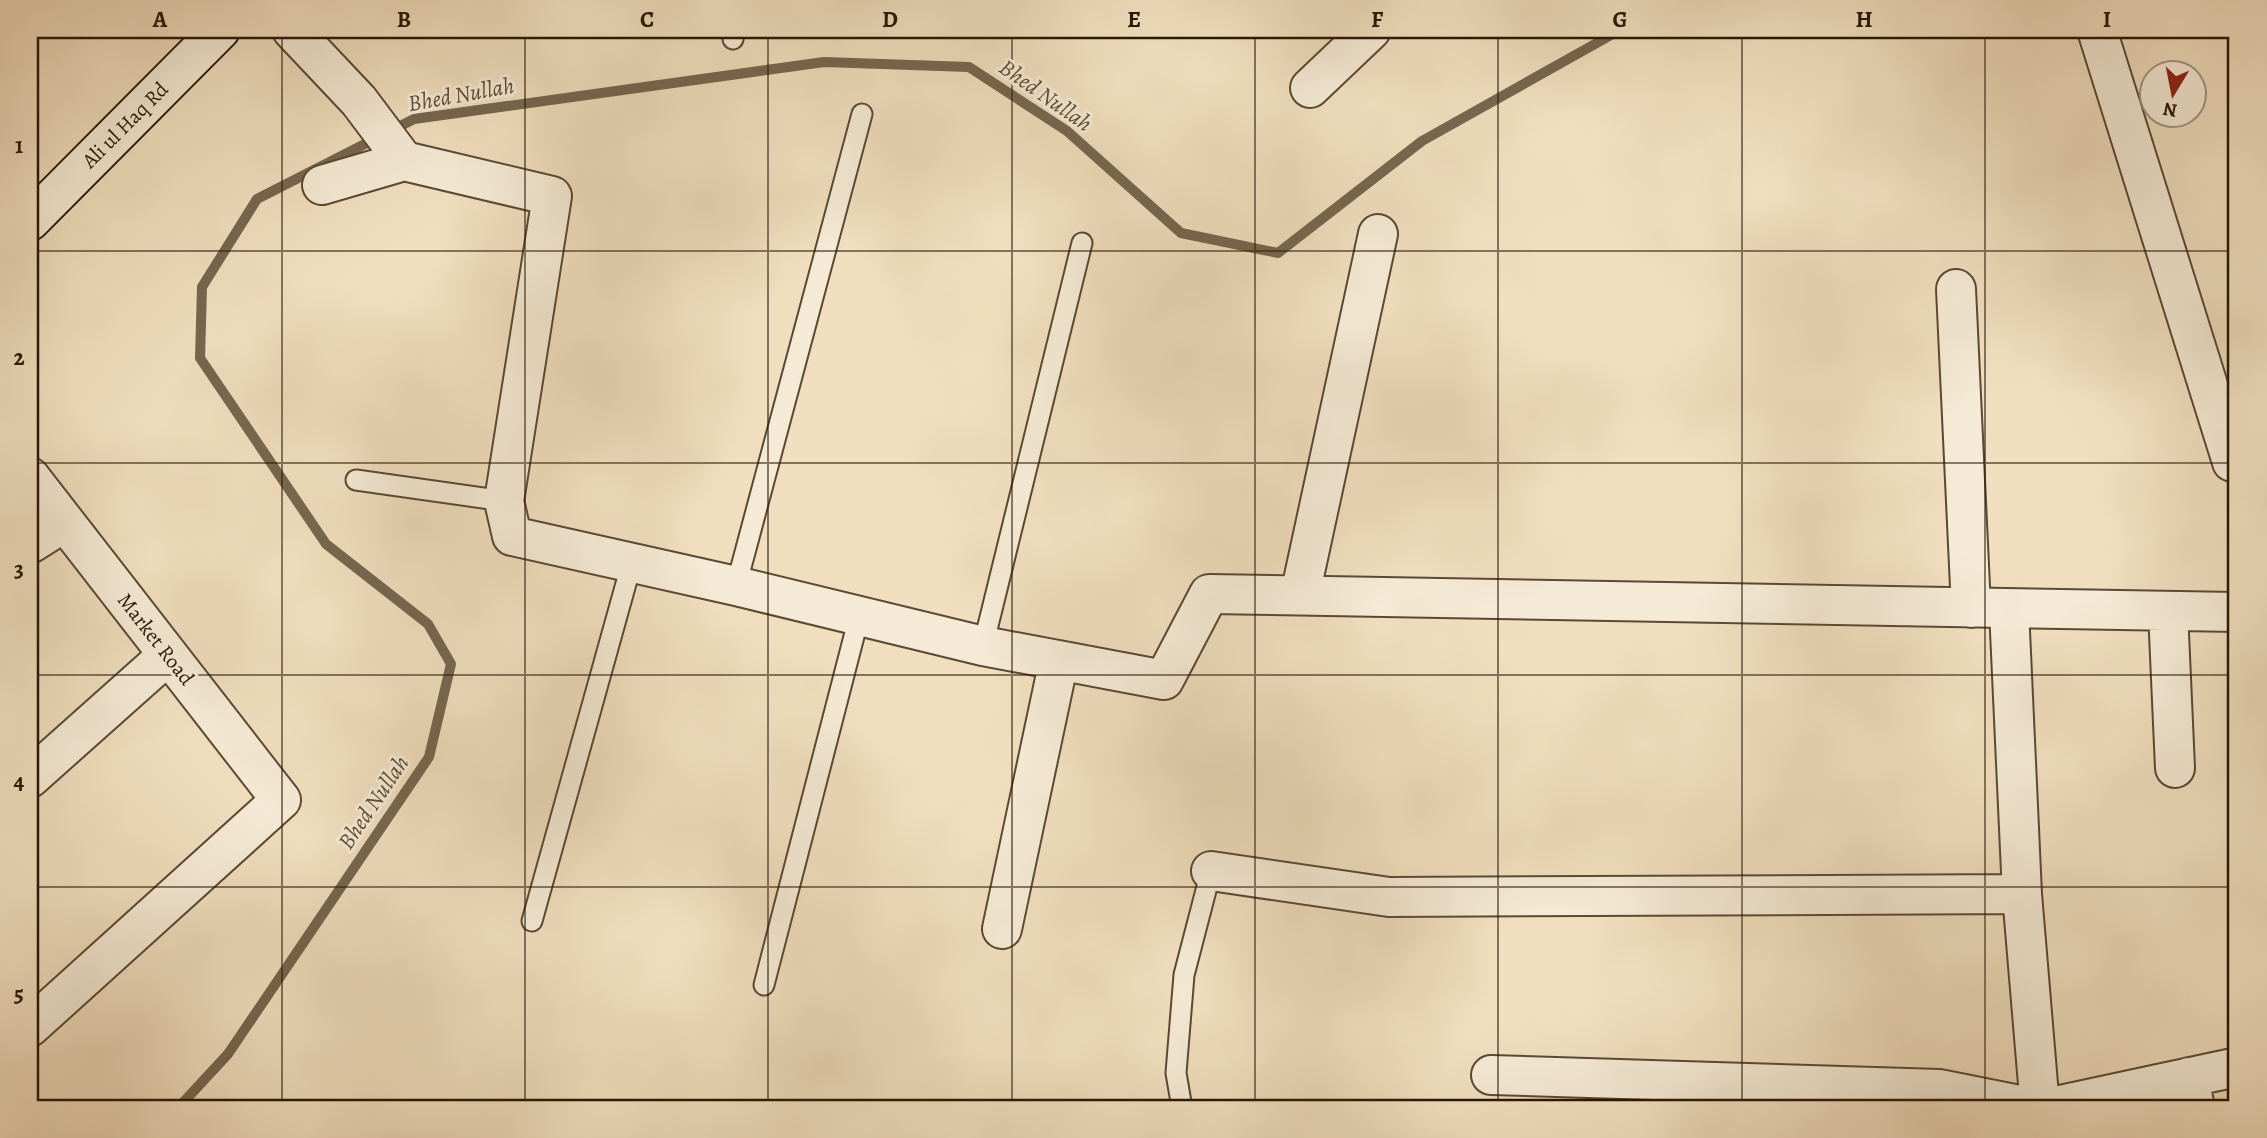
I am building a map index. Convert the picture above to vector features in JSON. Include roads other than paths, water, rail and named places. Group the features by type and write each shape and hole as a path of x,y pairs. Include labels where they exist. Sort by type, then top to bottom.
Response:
{"street":[{"name":"Ali ul Haq Rd","path":"30,221 220,30"},
{"path":"292,30 359,101 404,161"},
{"path":"1310,88 1371,30"},
{"path":"2097,30 2232,462 2237,461"},
{"path":"322,185 404,161 552,197 504,501 512,536 736,586 983,646 1164,680 1209,594 2237,612"},
{"path":"1300,595 1378,234"},
{"path":"1956,289 1970,608"},
{"name":"Market Road","path":"30,477 281,800 30,1027"},
{"path":"30,544 65,522"},
{"path":"2009,608 2022,894 2040,1108"},
{"path":"2168,611 2175,768"},
{"path":"30,778 168,655"},
{"path":"1002,929 1059,660"},
{"path":"1211,871 1389,897 2022,894"},
{"path":"2046,1108 2192,1093 2237,1067"},
{"path":"1492,1075 1940,1089 2034,1108"}],"lane":[{"path":"736,586 862,114"},
{"path":"983,646 1083,243"},
{"path":"356,480 504,501"},
{"path":"532,921 632,562"},
{"path":"764,985 859,617"},
{"path":"1182,1108 1176,1073 1184,975 1211,871"}],"waterway":[{"name":"Bhed Nullah","path":"178,1108 228,1054 429,757 451,664 428,624 326,544 200,358 202,287 257,199 414,119 824,62 969,67 1067,131 1181,233 1278,253 1422,141 1620,30"}]}
